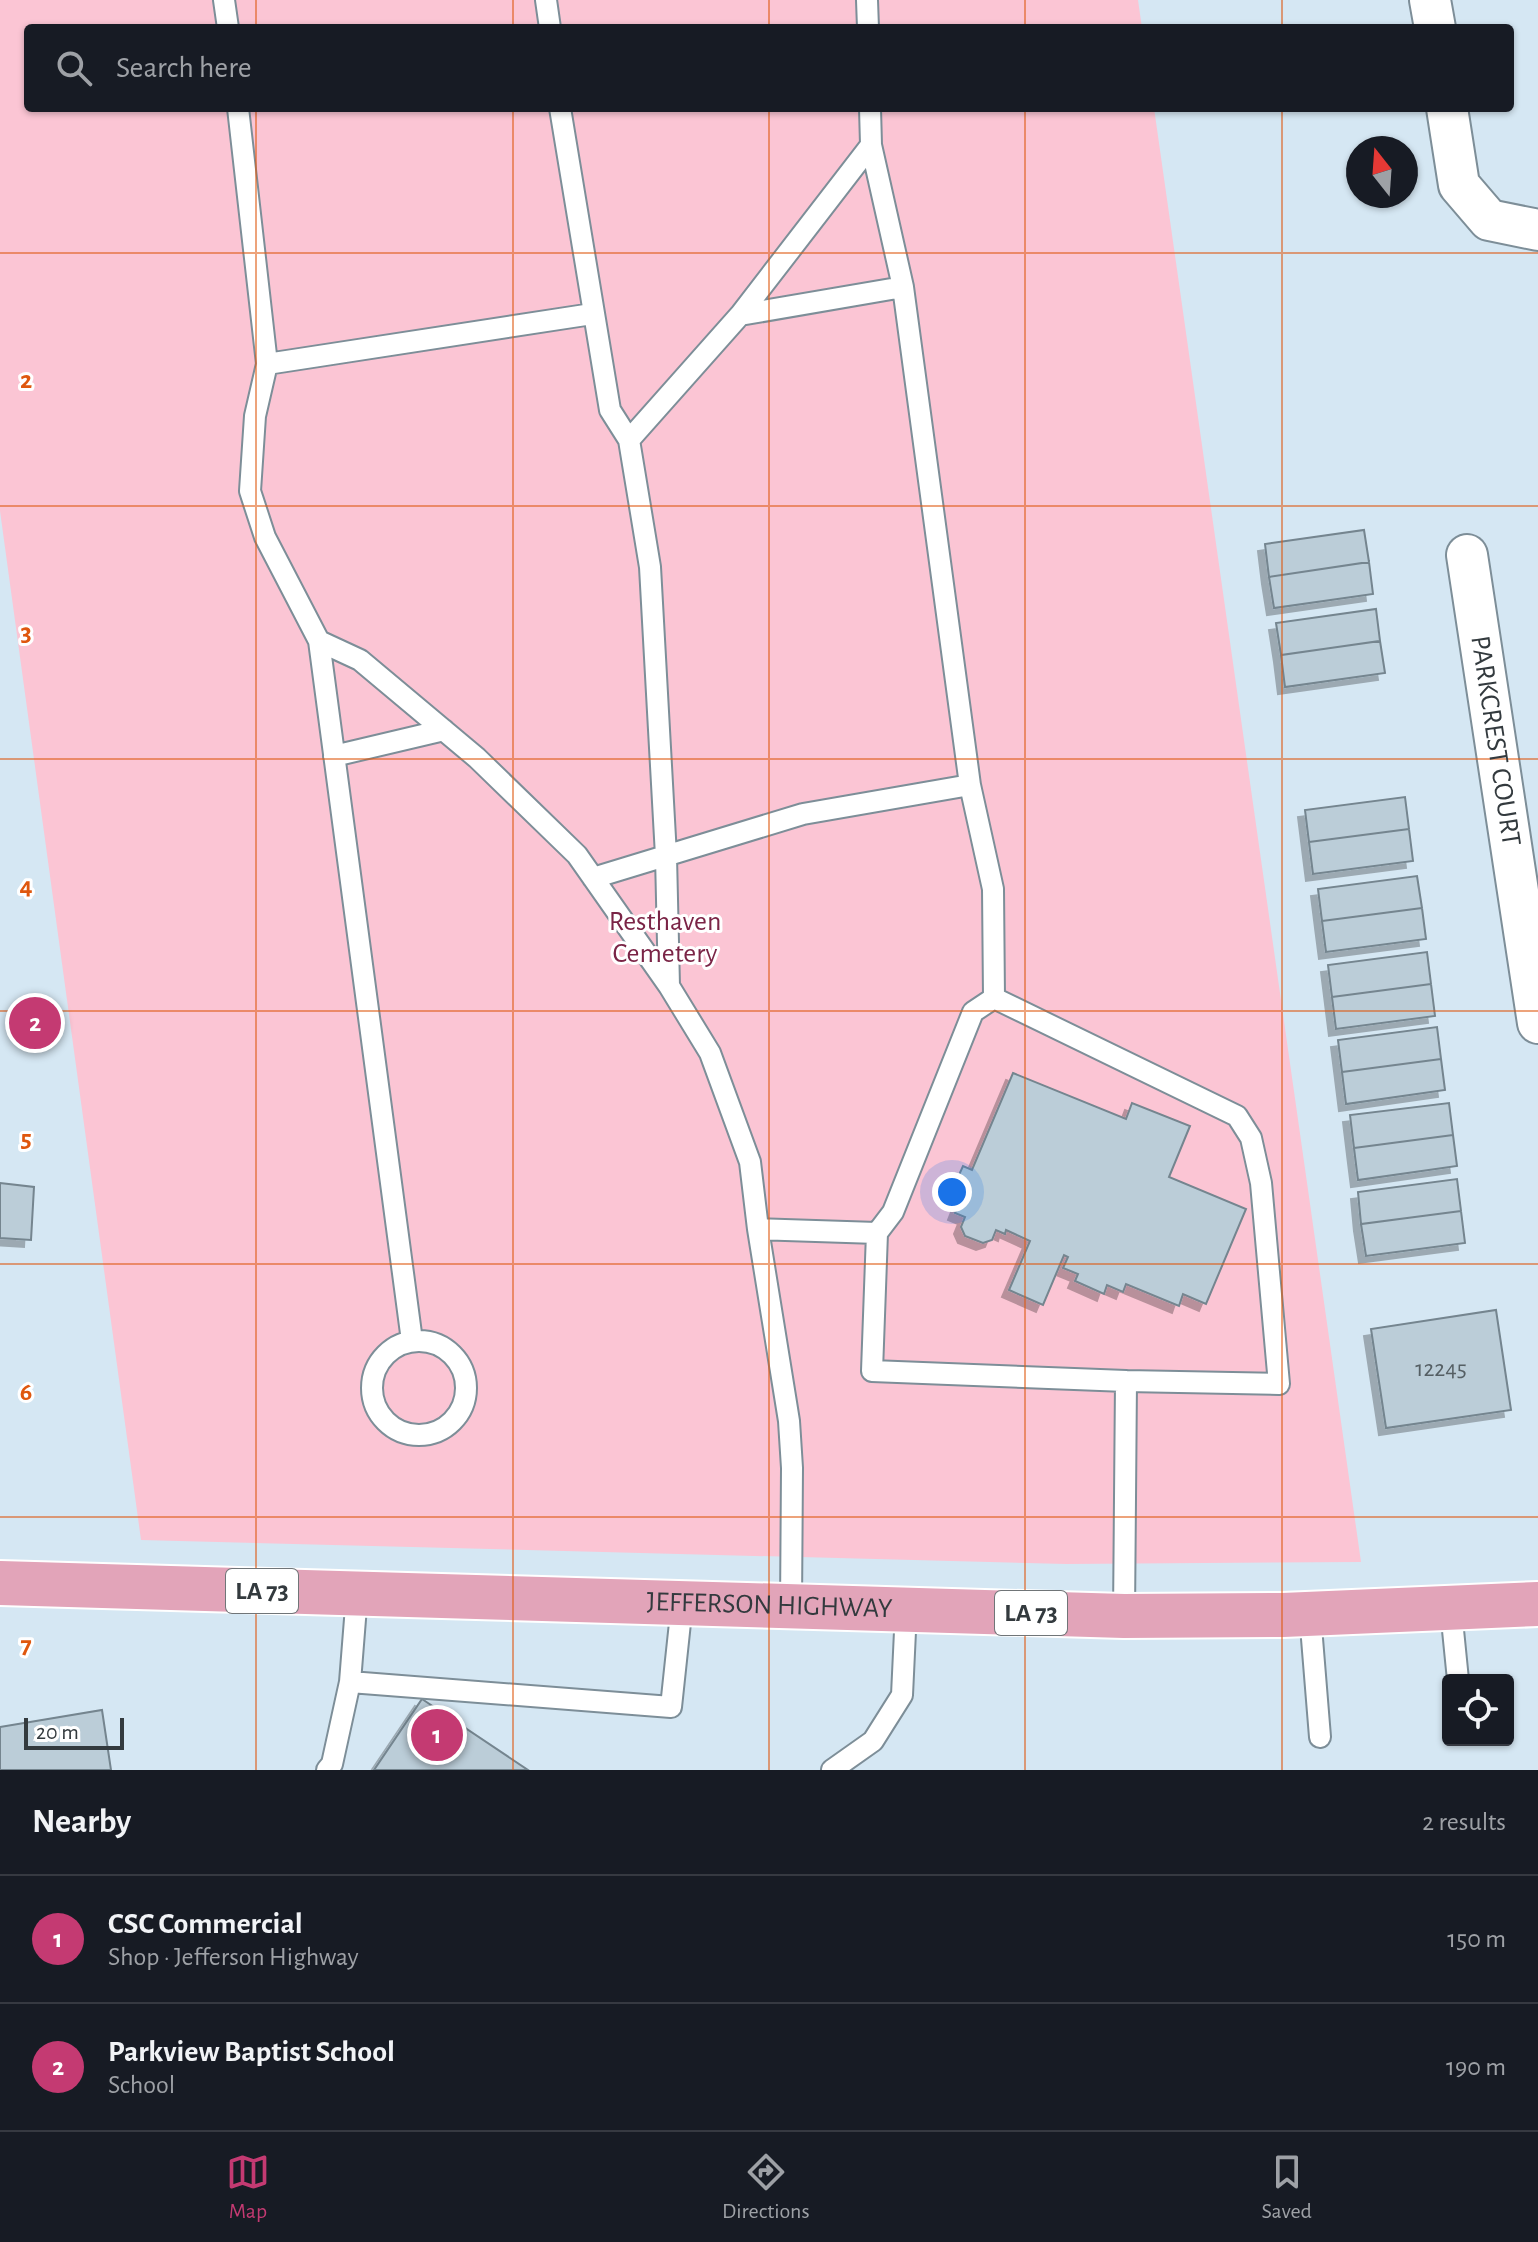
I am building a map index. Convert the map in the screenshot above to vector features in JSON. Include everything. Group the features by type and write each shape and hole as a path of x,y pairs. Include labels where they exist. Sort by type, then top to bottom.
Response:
{"main road":[{"name":"JEFFERSON HIGHWAY","path":"0,1583 1124,1616 1451,1610 1538,1604"}],"street":[{"path":"1430,0 1434,24"},
{"path":"1448,112 1459,185 1489,220 1538,230"},
{"name":"PARKCREST COURT","path":"1467,555 1538,1023"}],"lane":[{"path":"224,0 227,24"},
{"path":"546,0 549,24"},
{"path":"867,0 868,24"},
{"path":"238,112 267,364 255,416 250,491 265,537 319,641 412,1341"},
{"path":"561,112 610,410 629,440 650,567 666,856 669,986"},
{"path":"870,112 871,145 903,287 970,785 993,889 994,998"},
{"path":"629,440 740,315 871,145"},
{"path":"740,315 903,287"},
{"path":"267,364 592,314"},
{"path":"319,641 360,660 444,730 577,855 669,986 710,1053 750,1162 789,1421 792,1468 791,1607"},
{"path":"334,756 444,730"},
{"path":"593,878 803,814 970,785"},
{"path":"994,998 1237,1116 1251,1138 1261,1183 1279,1384 872,1371 877,1233 893,1212 973,1012 994,998"},
{"path":"758,1229 877,1233"},
{"path":"412,1341 443,1347 455,1357 466,1386 457,1415 432,1433 417,1435 388,1423 373,1397 377,1367 398,1346 412,1341"},
{"path":"1124,1616 1126,1381"},
{"path":"327,1770 332,1764 350,1682 357,1594"},
{"path":"350,1682 671,1707 682,1604"},
{"path":"832,1770 873,1741 902,1695 906,1610"},
{"path":"1451,1610 1457,1674"},
{"path":"1310,1614 1320,1737"}],"green space":[{"name":"Resthaven Cemetery","path":"0,0 1138,0 1141,24 24,24 24,112 1155,112 1361,1562 1066,1564 141,1540 0,511"}],"building":[{"path":"1364,530 1369,562 1269,577 1265,544"},
{"path":"1369,562 1373,594 1274,608 1269,577"},
{"path":"1376,609 1380,641 1281,655 1276,623"},
{"path":"1380,641 1385,673 1285,687 1281,655"},
{"path":"1405,797 1409,829 1309,842 1305,810"},
{"path":"1409,829 1413,861 1313,874 1309,842"},
{"path":"1417,876 1422,908 1322,921 1318,889"},
{"path":"1422,908 1426,939 1326,952 1322,921"},
{"path":"1427,952 1431,984 1332,997 1328,965"},
{"path":"1431,984 1435,1016 1336,1029 1332,997"},
{"path":"1437,1027 1441,1059 1342,1072 1338,1040"},
{"path":"1441,1059 1445,1090 1346,1104 1342,1072"},
{"path":"1013,1073 1126,1119 1132,1103 1190,1126 1169,1177 1246,1209 1206,1304 1183,1294 1179,1306 1126,1284 1123,1292 1107,1285 1104,1294 1075,1281 1078,1274 1063,1268 1068,1257 1064,1255 1043,1305 1009,1290 1030,1241 1006,1230 1005,1234 996,1230 992,1240 983,1243 965,1236 961,1227 965,1217 955,1213 964,1190 954,1186 963,1166 972,1170"},
{"path":"1449,1103 1453,1135 1354,1148 1350,1115"},
{"path":"1453,1135 1457,1166 1358,1180 1354,1148"},
{"path":"1457,1179 1461,1211 1361,1224 1358,1192"},
{"path":"0,1183 34,1187 31,1240 0,1238"},
{"path":"1461,1211 1465,1243 1366,1256 1361,1224"},
{"path":"1496,1310 1511,1410 1386,1428 1371,1329"},
{"path":"422,1699 528,1770 374,1770"},
{"path":"102,1710 111,1770 0,1770 0,1727"}],"place":[{"name":"Parkview Baptist School","path":"35,1023"},
{"name":"CSC Commercial","path":"437,1735"}]}
